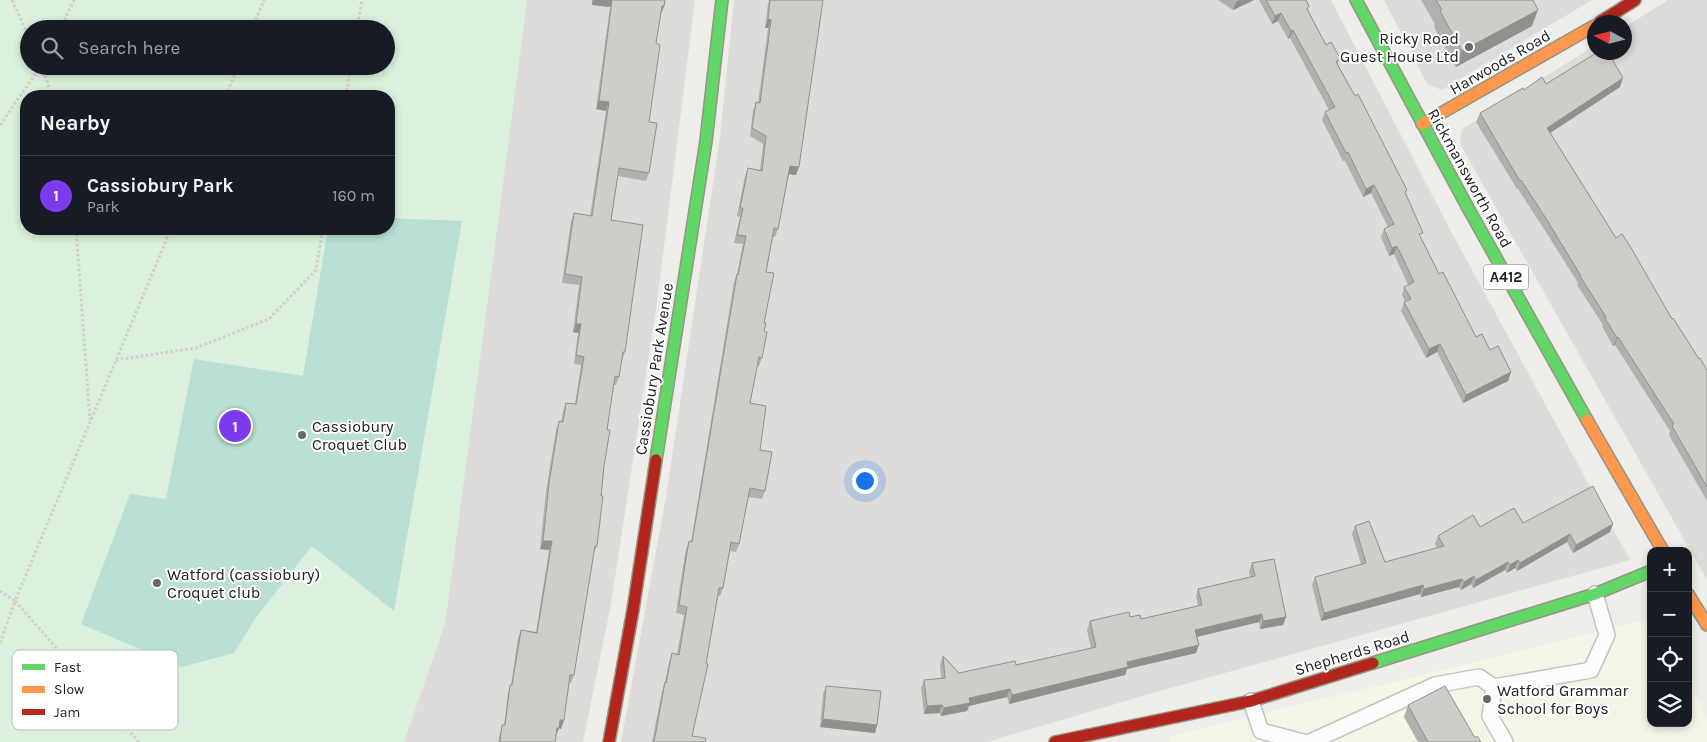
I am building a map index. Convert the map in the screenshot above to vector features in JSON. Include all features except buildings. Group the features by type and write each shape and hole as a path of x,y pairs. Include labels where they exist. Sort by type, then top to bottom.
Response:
{"street":[{"name":"Cassiobury Park Avenue","path":"609,742 633,610 706,141 722,0"},
{"name":"Rickmansworth Road","path":"1356,0 1422,124 1582,413 1661,547"},
{"path":"1611,15 1635,0"},
{"name":"Harwoods Road","path":"1422,124 1587,30"},
{"name":"Shepherds Road","path":"1056,742 1251,701 1595,594 1647,573"},
{"path":"1692,601 1707,625"}],"lane":[{"path":"1310,742 1326,739 1435,685 1479,678 1494,687 1591,670 1607,635 1595,594"},
{"path":"1494,687 1490,716 1505,742"},
{"path":"1251,701 1261,731 1303,742"}],"path":[{"path":"12,0 21,20"},
{"path":"64,20 74,0"},
{"path":"256,20 264,0"},
{"path":"359,20 362,0"},
{"path":"25,90 35,75"},
{"path":"45,75 50,90"},
{"path":"228,90 234,75"},
{"path":"347,90 350,75"},
{"path":"0,124 20,96"},
{"path":"76,235 90,421"},
{"path":"0,643 15,601 168,235"},
{"path":"116,360 196,348 269,319 316,270 322,235"},
{"path":"0,591 15,601 58,650"},
{"path":"128,730 139,742"}],"shaded area":[{"path":"527,0 695,0 657,303 611,604 583,742 404,742 445,623"},
{"path":"734,0 1331,0 1446,222 1630,560 1146,695 987,742 621,742 666,497 720,137"},
{"path":"1384,0 1592,0 1442,90 1427,84"},
{"path":"1668,0 1707,0 1707,580 1692,554 1692,547 1688,547 1460,144 1462,129 1587,50 1587,60 1632,60 1632,23"},
{"name":"Watford Grammar School for Boys","path":"1647,620 1647,727 1692,727 1692,687 1707,719 1707,742 1170,742 1167,737"}],"green space":[{"path":"0,0 527,0 445,623 404,742 0,742"},
{"name":"Cassiobury Croquet Club","path":"395,218 462,221 394,611 311,547 255,619 234,653 182,667 178,665 178,650 142,650 81,624 130,494 166,499 194,359 303,376 327,235 395,235"}],"traffic: fast":[{"path":"656,460 706,141 722,0"},
{"path":"1356,0 1468,208 1587,420"},
{"path":"1373,663 1595,594 1647,573"}],"traffic: slow":[{"path":"1422,124 1587,30"},
{"path":"1587,420 1661,547"},
{"path":"1692,601 1707,625"}],"traffic: jam":[{"path":"1611,15 1635,0"},
{"path":"609,742 633,610 656,460"},
{"path":"1055,742 1251,701 1373,663"}],"place":[{"name":"Ricky Road Guest House Ltd","path":"1469,47"},
{"name":"Cassiobury Park","path":"235,426"},
{"name":"Cassiobury Croquet Club","path":"302,435"},
{"name":"Watford (cassiobury) Croquet club","path":"157,583"},
{"name":"Watford Grammar School for Boys","path":"1487,699"}]}
